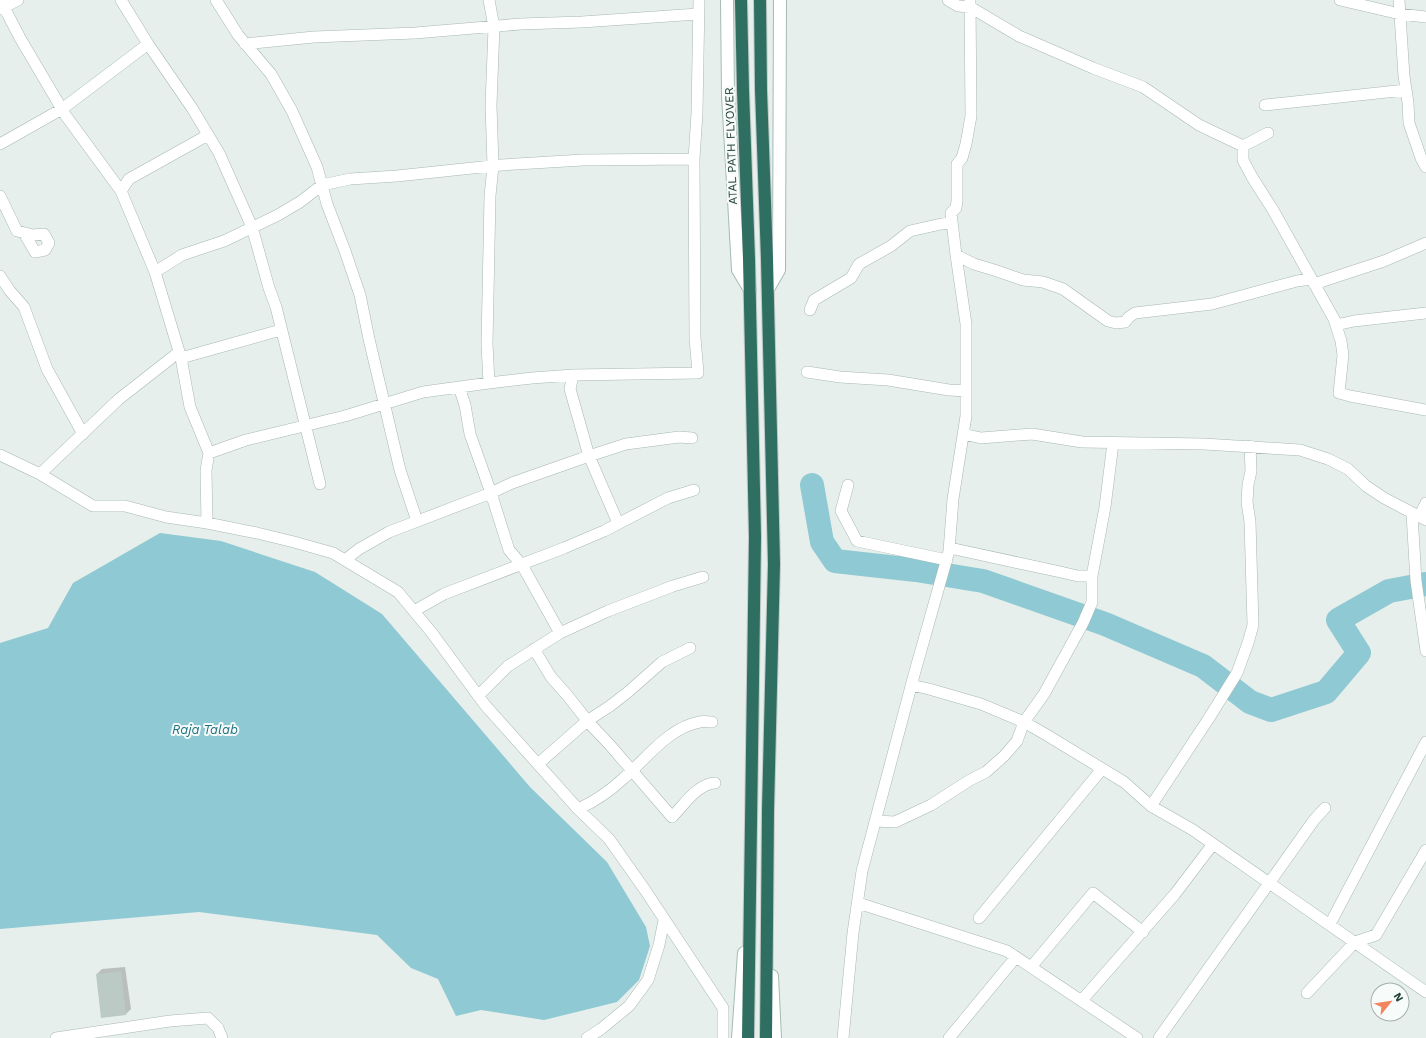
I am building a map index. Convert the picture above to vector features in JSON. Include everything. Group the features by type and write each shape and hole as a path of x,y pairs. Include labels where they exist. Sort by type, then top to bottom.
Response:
{"highway":[{"name":"ATAL PATH FLYOVER","path":"741,0 742,90 750,290 755,569 749,887 748,1038"},
{"path":"760,0 761,90 768,289 774,564 767,889 766,1038"}],"street":[{"path":"18,0 2,5 62,109 121,191 155,272 180,355 190,407 209,453 206,470 207,523"},
{"path":"121,0 148,44 168,70 219,153 252,227 269,288 276,307 320,484"},
{"path":"216,0 245,44 271,74 292,111 317,167 327,204 346,251 360,296 400,470 417,521"},
{"path":"489,0 494,27 491,105 493,166 490,196 487,344 489,383"},
{"path":"209,453 246,440 345,416 385,405 423,392 489,383 573,375 698,373 695,338 694,158 697,113 699,0"},
{"path":"727,0 728,96 738,270 750,290"},
{"path":"768,289 779,270 780,0"},
{"path":"948,0 958,6 970,3 1018,36 1093,68 1143,87 1199,125 1243,146"},
{"path":"1340,0 1400,14 1426,16"},
{"path":"1399,0 1408,123 1421,158 1426,166"},
{"path":"843,1038 862,871 911,685 950,548 953,498 966,416 966,324 951,213 956,208 957,201 957,164 962,158 971,116 970,3"},
{"path":"245,44 314,37 415,33 521,24 582,22 698,14"},
{"path":"0,144 62,109 148,44"},
{"path":"1265,105 1406,90"},
{"path":"1243,146 1268,133"},
{"path":"121,191 129,179 208,135"},
{"path":"1243,146 1243,160 1273,210 1336,325 1341,341 1343,355 1339,393 1426,410"},
{"path":"155,272 182,255 224,241 278,215 300,202 322,185 350,178 397,176 493,166 583,160 694,158"},
{"path":"0,196 17,231 24,233"},
{"path":"810,310 814,300 851,278 859,264 891,246 910,231 952,223"},
{"path":"956,255 974,264 1023,280 1043,282 1063,289 1108,321 1116,323 1125,322 1129,316 1135,313 1212,304 1297,281 1313,282 1384,261 1426,243"},
{"path":"0,276 10,291 24,307 47,369 83,434"},
{"path":"1336,325 1354,321 1426,313"},
{"path":"40,474 119,399 180,355 281,330"},
{"path":"807,372 888,380 949,390 966,390"},
{"path":"573,375 570,389 589,456 618,523"},
{"path":"459,387 470,434 509,550 522,565 560,634"},
{"path":"963,434 981,438 1032,434 1082,442 1250,446 1300,450 1328,458 1348,469 1366,486 1384,498 1419,517"},
{"path":"345,560 359,549 389,532 491,493 512,483 626,444 680,437 692,438"},
{"path":"875,821 895,822 930,805 970,780 986,772 1004,756 1017,741 1024,722 1044,694 1083,623 1092,602 1092,576 1105,506 1113,443"},
{"path":"1151,806 1205,725 1236,673 1248,644 1253,626 1250,522 1247,502 1250,471 1250,446"},
{"path":"0,455 40,474 93,506 125,506 166,517 207,523 294,542 333,553 398,592 432,633 478,696 578,809 609,839 723,1008 722,1038"},
{"path":"848,485 841,511 857,541 947,560"},
{"path":"414,611 444,594 522,565 597,534 668,498 694,490"},
{"path":"1426,504 1419,517 1416,581 1426,651"},
{"path":"950,548 1078,576 1092,576"},
{"path":"478,696 508,666 560,634 608,611 673,586 703,577"},
{"path":"538,764 588,721 628,692 662,662 690,648"},
{"path":"534,649 551,677 672,817 699,789 708,783 715,783"},
{"path":"911,685 981,704 1024,722 1124,782 1151,806 1193,830 1426,992"},
{"path":"578,809 597,800 632,771 659,744 682,727 700,722 712,722"},
{"path":"1330,924 1426,742"},
{"path":"979,918 1102,769"},
{"path":"1159,1038 1314,820 1325,808"},
{"path":"1082,1000 1175,894 1213,844"},
{"path":"1308,993 1356,942 1376,935 1426,850"},
{"path":"738,1038 749,887"},
{"path":"767,889 775,1038"},
{"path":"1031,967 1094,893 1143,932"},
{"path":"858,903 1007,952 1082,1000 1137,1038"},
{"path":"587,1038 601,1029 629,1006 648,980 659,945 664,920"},
{"path":"949,1038 1016,957"},
{"path":"56,1038 170,1021 208,1018 218,1028 222,1038"}],"water":[{"name":"Raja Talab","path":"160,533 221,541 315,572 382,614 530,787 607,862 646,927 650,946 639,980 617,1002 544,1020 481,1010 456,1016 438,979 411,968 377,935 199,912 0,929 0,643 48,628 73,583"}],"building":[{"path":"121,971 126,1015 101,1018 96,974"}],"waterway":[{"path":"812,485 822,542 835,561 916,570 983,581 1105,624 1203,666 1250,702 1271,710 1326,692 1359,653 1338,620 1389,591 1426,584"}]}
